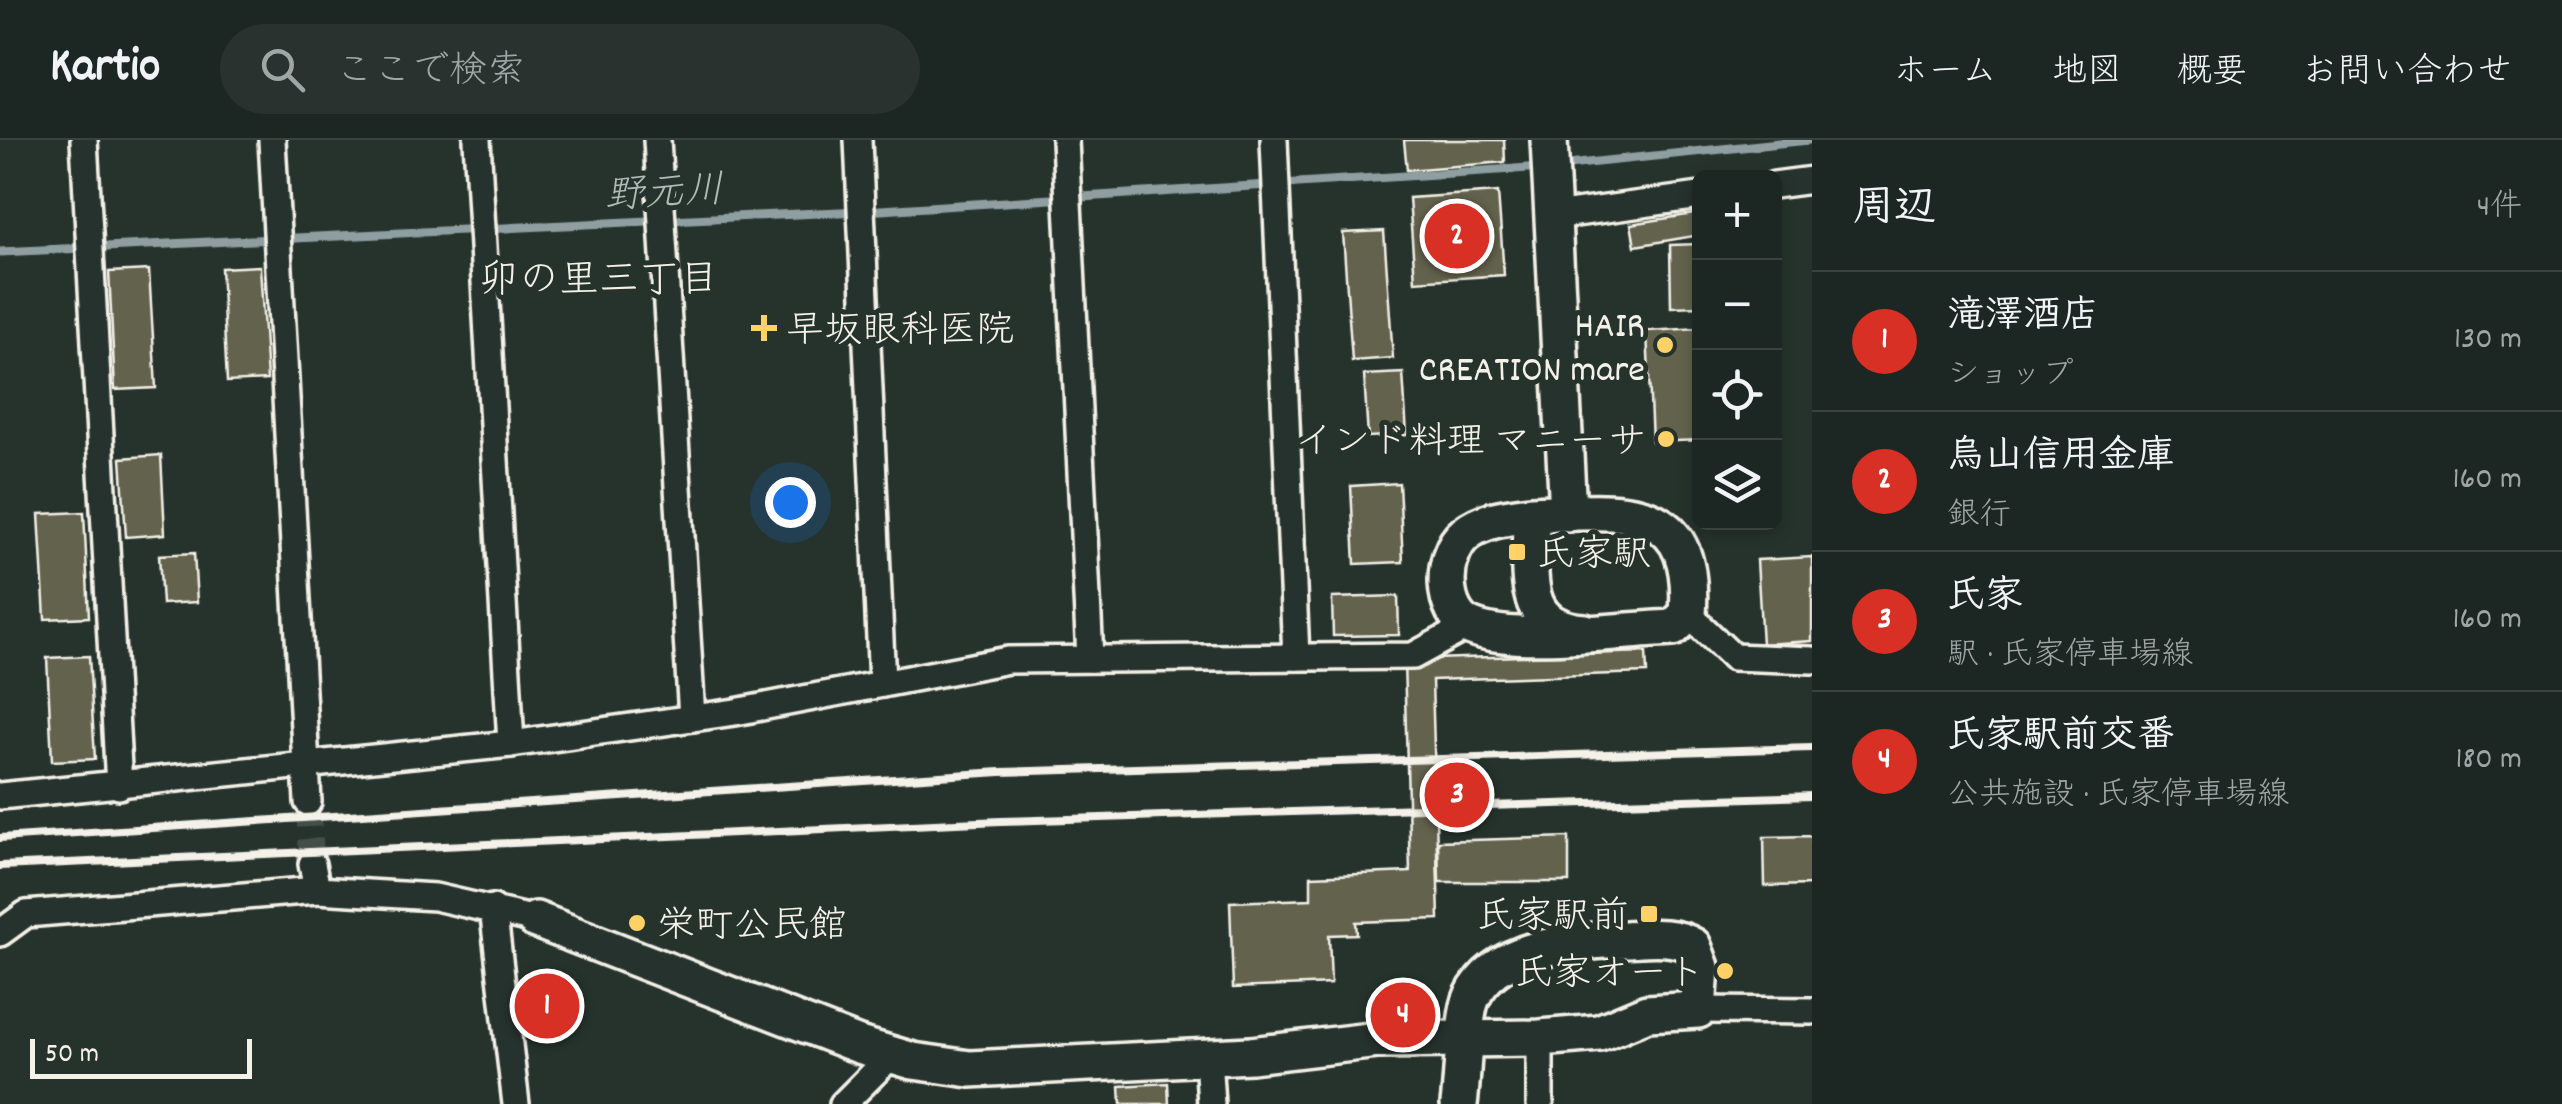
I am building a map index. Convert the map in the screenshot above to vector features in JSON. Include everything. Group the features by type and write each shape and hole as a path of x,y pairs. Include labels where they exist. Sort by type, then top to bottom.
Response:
{"street":[{"path":"84,140 119,786"},
{"path":"272,140 308,802"},
{"path":"477,140 512,744"},
{"path":"656,140 692,718"},
{"path":"858,140 882,684"},
{"path":"1065,140 1090,659"},
{"path":"1274,140 1296,657"},
{"path":"1549,140 1568,512"},
{"path":"1782,184 1812,180"},
{"path":"1554,216 1692,197"},
{"path":"1531,514 1533,599 1539,616 1558,630 1585,632"},
{"path":"1531,514 1641,515 1656,521 1686,555 1691,582 1688,614 1673,628 1505,635 1468,626 1457,618 1448,597 1448,566 1454,548 1465,534 1483,524 1531,514"},
{"path":"1688,614 1733,656 1812,660"},
{"path":"0,796 306,768 512,744 692,718 1008,660 1413,656 1468,626"},
{"path":"0,932 26,914 315,877 493,908 536,920 892,1055 970,1069 1208,1057 1378,1040 1540,1038 1599,1033 1648,1014 1698,1010 1812,1011"},
{"path":"493,908 516,1104"},
{"path":"1459,1104 1470,1000 1484,978 1538,949 1570,942 1684,940 1699,956 1698,1010"},
{"path":"1540,1038 1540,1104"},
{"path":"844,1104 892,1055"},
{"path":"1208,1057 1211,1104"}],"building":[{"path":"1404,140 1504,140 1505,162 1407,170"},
{"path":"1498,192 1504,275 1415,281 1409,198"},
{"path":"1692,214 1692,236 1635,246 1631,224"},
{"path":"1384,231 1393,358 1352,361 1343,233"},
{"path":"1692,244 1692,306 1671,307 1670,245"},
{"path":"260,266 267,380 227,382 221,268"},
{"path":"149,270 156,388 115,390 109,272"},
{"path":"1692,328 1692,440 1652,442 1647,331"},
{"path":"1403,373 1407,435 1368,437 1364,375"},
{"path":"161,455 165,534 126,537 121,458"},
{"path":"1399,483 1403,562 1355,564 1351,486"},
{"path":"84,512 89,617 45,619 39,514"},
{"path":"194,553 197,602 162,604 159,555"},
{"path":"1812,557 1812,641 1762,644 1757,560"},
{"path":"1398,596 1399,635 1333,636 1332,598"},
{"path":"1646,652 1647,673 1432,680 1439,919 1356,922 1357,934 1329,935 1331,984 1233,988 1230,902 1311,899 1311,876 1410,872 1404,660"},
{"path":"89,656 95,759 52,761 47,658"},
{"path":"1812,836 1812,885 1765,886 1764,837"},
{"path":"1569,837 1569,882 1439,882 1438,841"},
{"path":"1168,1083 1169,1104 1121,1104 1120,1086"}],"waterway":[{"name":"野元川","path":"1558,166 1809,140"},
{"name":"野元川","path":"0,252 881,210 1543,167"}],"tunnel":[{"path":"308,802 312,864"}],"railway":[{"path":"0,838 1000,772 1812,748"},
{"path":"0,866 1001,821 1812,796"}],"place":[{"name":"烏山信用金庫","path":"1457,236"},
{"name":"早坂眼科医院","path":"764,328"},
{"name":"HAIR CREATION mare","path":"1665,345"},
{"name":"インド料理 マニーサ","path":"1666,439"},
{"name":"氏家駅","path":"1517,552"},
{"name":"氏家","path":"1457,795"},
{"name":"氏家駅前","path":"1649,914"},
{"name":"栄町公民館","path":"637,923"},
{"name":"氏家オート","path":"1725,971"},
{"name":"滝澤酒店","path":"547,1006"},
{"name":"氏家駅前交番","path":"1403,1015"}],"district":[{"name":"卯の里三丁目","path":"599,277"}]}
